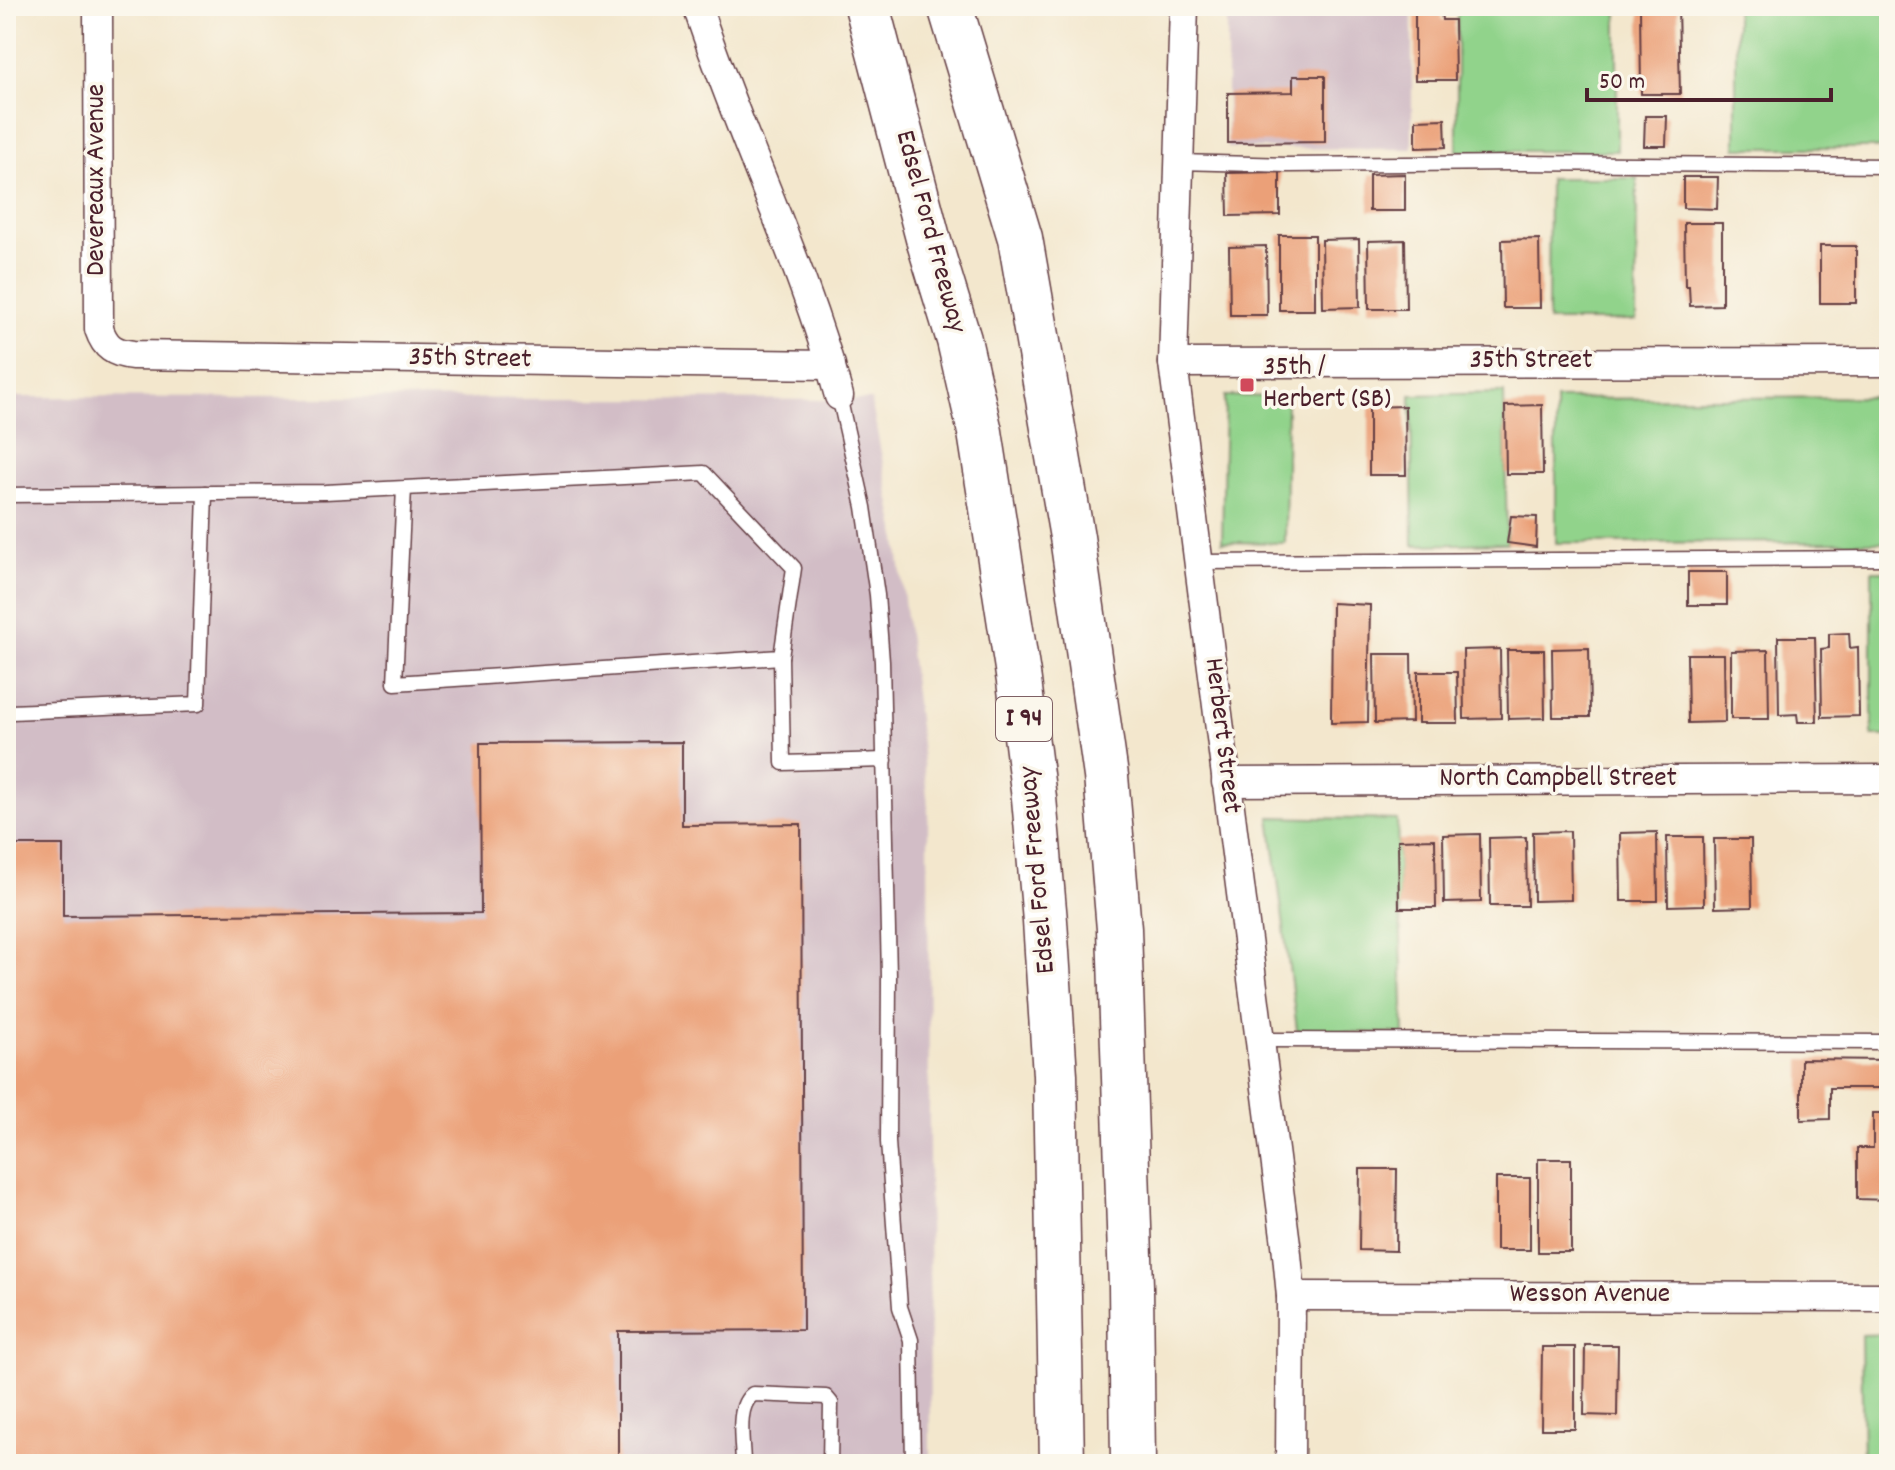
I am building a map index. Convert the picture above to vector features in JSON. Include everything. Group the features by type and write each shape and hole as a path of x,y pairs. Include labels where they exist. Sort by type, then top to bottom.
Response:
{"highway":[{"name":"Edsel Ford Freeway","path":"867,6 929,242 959,340 980,432 1019,681 1042,890 1055,1075 1062,1464"},
{"path":"950,6 1020,238 1072,537 1106,776 1119,929 1131,1286 1133,1464"}],"street":[{"name":"Devereaux Avenue","path":"98,6 99,329 111,349"},
{"path":"697,6 718,70 806,292 839,396"},
{"name":"Herbert Street","path":"1184,6 1173,363 1291,1296 1290,1464"},
{"name":"35th Street","path":"111,349 133,355 831,365"},
{"name":"35th Street","path":"1173,363 1889,362"},
{"name":"North Campbell Street","path":"1226,782 1889,779"},
{"name":"Wesson Avenue","path":"1291,1296 1889,1297"}],"lane":[{"path":"1179,162 1889,166"},
{"path":"839,396 864,507 877,595 885,760 888,1142 900,1307 911,1340 913,1464"},
{"path":"6,495 325,492 704,473 794,568 781,657 783,763 885,760"},
{"path":"404,488 395,683 781,657"},
{"path":"11,712 198,704 205,493"},
{"path":"1198,562 1889,558"},
{"path":"1260,1040 1889,1042"},
{"path":"743,1464 742,1411 745,1399 753,1394 826,1397 831,1403 830,1464"}],"shaded area":[{"path":"1227,6 1412,6 1412,149 1227,148"},
{"path":"6,397 871,400 896,531 928,804 930,1464 6,1464"}],"green space":[{"path":"1457,6 1617,6 1617,151 1457,151"},
{"path":"1736,6 1889,6 1889,148 1736,148"},
{"path":"1549,178 1637,178 1636,321 1548,321"},
{"path":"1504,393 1507,543 1413,545 1411,395"},
{"path":"1225,396 1287,397 1285,543 1222,542"},
{"path":"1889,397 1889,542 1556,543 1556,399"},
{"path":"1872,571 1889,571 1889,736 1872,736"},
{"path":"1270,817 1397,820 1404,1034 1297,1030"},
{"path":"1889,1334 1889,1464 1863,1464 1861,1335"}],"building":[{"path":"1640,6 1678,6 1680,94 1641,94"},
{"path":"1415,12 1441,12 1442,20 1454,20 1455,80 1415,80"},
{"path":"1293,76 1325,76 1325,142 1228,143 1228,93 1293,92"},
{"path":"1645,116 1667,116 1666,146 1644,146"},
{"path":"1445,119 1446,147 1416,148 1416,120"},
{"path":"1280,172 1280,215 1228,216 1227,173"},
{"path":"1405,174 1405,211 1369,211 1369,175"},
{"path":"1683,177 1718,177 1717,209 1683,208"},
{"path":"1684,223 1722,223 1722,305 1690,306 1689,286 1685,286"},
{"path":"1279,235 1315,235 1315,310 1279,310"},
{"path":"1359,239 1360,307 1323,308 1322,240"},
{"path":"1539,239 1540,308 1503,308 1502,240"},
{"path":"1405,240 1406,309 1369,309 1368,241"},
{"path":"1266,246 1267,315 1230,315 1229,247"},
{"path":"1820,246 1856,246 1856,303 1820,303"},
{"path":"1542,405 1543,474 1506,474 1505,406"},
{"path":"1405,406 1406,475 1369,475 1369,407"},
{"path":"1511,516 1537,517 1536,547 1507,543"},
{"path":"1688,572 1727,572 1727,605 1688,605"},
{"path":"1332,603 1370,605 1368,722 1331,723"},
{"path":"1849,633 1850,648 1858,647 1859,716 1822,717 1821,649 1829,648 1829,634"},
{"path":"1778,637 1815,637 1817,722 1798,722 1797,714 1779,715"},
{"path":"1589,648 1590,717 1553,717 1552,649"},
{"path":"1500,649 1501,718 1464,719 1463,650"},
{"path":"1507,650 1544,650 1545,718 1508,719"},
{"path":"1768,650 1769,719 1731,719 1731,651"},
{"path":"1374,654 1411,654 1412,722 1375,723"},
{"path":"1687,654 1724,654 1725,722 1688,723"},
{"path":"1418,672 1457,672 1458,723 1418,723"},
{"path":"682,742 682,825 801,824 803,1330 618,1331 618,1464 6,1464 6,845 63,845 63,916 481,913 480,743"},
{"path":"1570,831 1571,900 1534,901 1533,832"},
{"path":"1657,832 1658,901 1621,901 1620,833"},
{"path":"1480,834 1481,902 1444,903 1443,835"},
{"path":"1526,837 1527,906 1490,906 1489,838"},
{"path":"1667,837 1703,837 1704,905 1668,906"},
{"path":"1435,839 1436,908 1399,908 1398,840"},
{"path":"1714,839 1751,839 1752,907 1715,908"},
{"path":"1801,1059 1889,1060 1889,1088 1830,1088 1830,1119 1801,1120"},
{"path":"1873,1113 1889,1113 1889,1200 1857,1199 1857,1148 1873,1148"},
{"path":"1538,1159 1571,1159 1571,1252 1538,1252"},
{"path":"1360,1169 1397,1169 1396,1251 1359,1250"},
{"path":"1496,1178 1530,1178 1530,1250 1496,1250"},
{"path":"1585,1345 1618,1345 1617,1416 1584,1415"},
{"path":"1542,1347 1575,1347 1575,1429 1541,1429"}],"place":[{"name":"35th / Herbert (SB)","path":"1247,385"}]}
